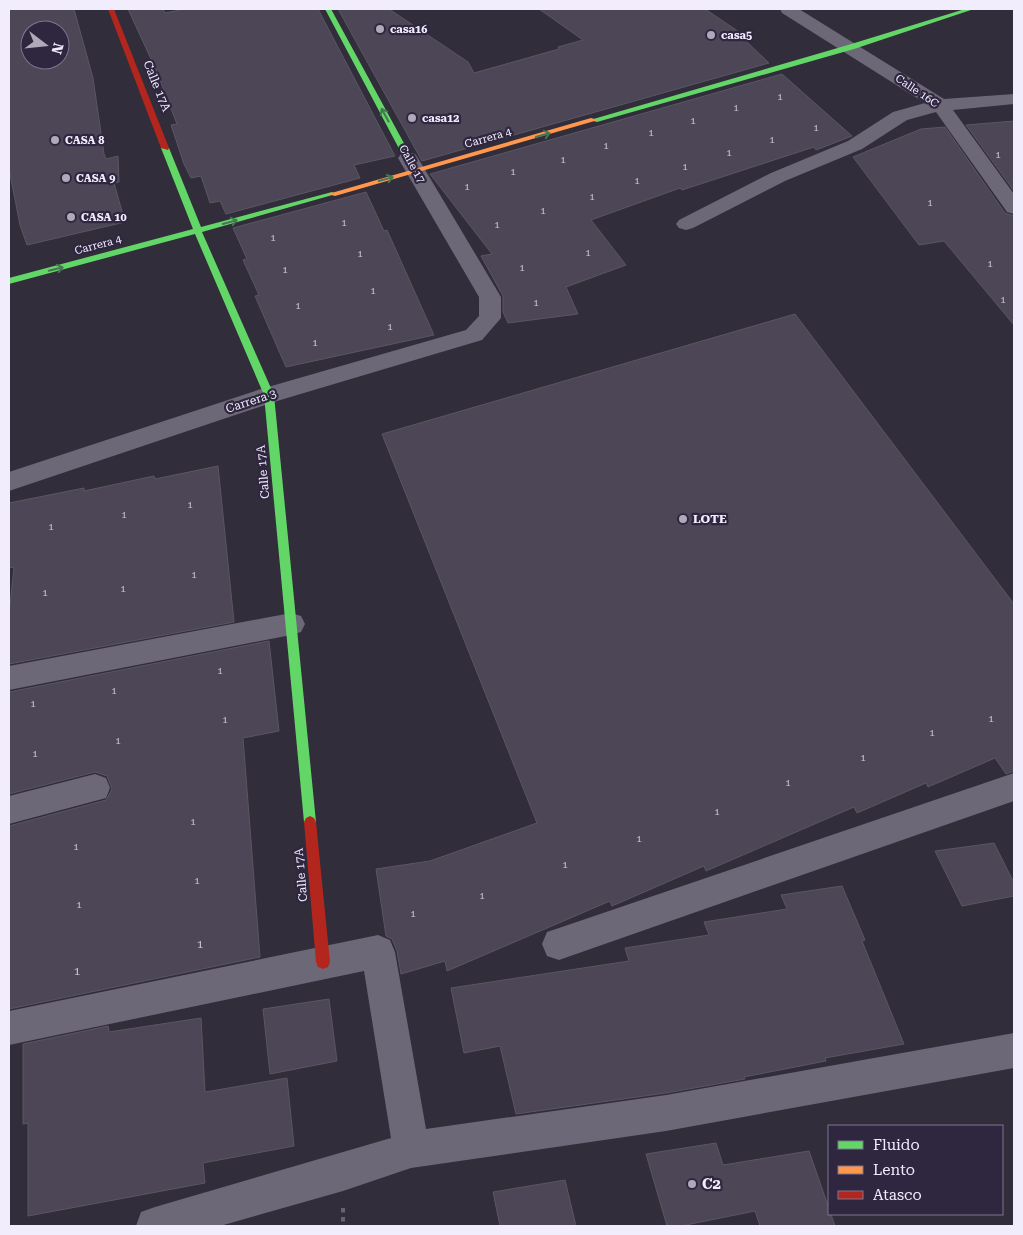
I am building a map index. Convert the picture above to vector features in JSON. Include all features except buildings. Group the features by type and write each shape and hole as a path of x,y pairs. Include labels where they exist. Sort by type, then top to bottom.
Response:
{"street":[{"name":"Calle 17A","path":"111,9 195,218 198,231 269,395 323,962"},
{"name":"Calle 17","path":"328,9 410,161 490,297 490,318"},
{"name":"Calle 16C","path":"788,9 832,36 851,39 940,105 1014,208"},
{"name":"Carrera 4","path":"9,281 198,231 410,161 851,39 971,9"},
{"path":"814,42 832,36"},
{"path":"686,224 778,177 855,145 900,116 940,105 1014,99"},
{"name":"Carrera 3","path":"9,482 269,395 474,336 490,318"},
{"path":"9,678 291,624"},
{"path":"559,944 1014,787"},
{"path":"9,810 95,788"},
{"path":"9,1028 378,952 411,1150"},
{"path":"155,1226 343,1172 411,1150 666,1113 1014,1051"}],"traffic: fast":[{"path":"328,9 408,158"},
{"path":"594,120 851,47 971,9"},
{"path":"165,148 198,231 269,395 310,822"},
{"path":"9,281 332,194"}],"traffic: slow":[{"path":"332,194 594,120"}],"traffic: jam":[{"path":"111,9 165,148"},
{"path":"310,822 323,962"}],"place":[{"name":"casa16","path":"380,29"},
{"name":"casa5","path":"711,35"},
{"name":"casa12","path":"412,118"},
{"name":"CASA 8","path":"55,140"},
{"name":"CASA 9","path":"66,178"},
{"name":"CASA 10","path":"71,217"},
{"name":"LOTE","path":"683,519"},
{"name":"C2","path":"692,1184"}]}
